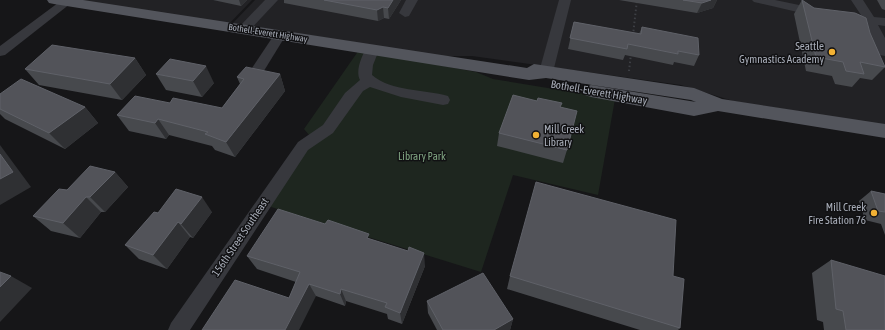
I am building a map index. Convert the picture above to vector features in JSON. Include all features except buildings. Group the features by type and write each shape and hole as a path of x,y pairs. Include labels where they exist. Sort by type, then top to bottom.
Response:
{"main road":[{"name":"Bothell-Everett Highway","path":"63,1 481,67 494,64 627,83 694,94 719,105 885,131"},
{"name":"Bothell-Everett Highway","path":"481,67 490,75 694,108 719,105"}],"street":[{"path":"244,29 272,0"},
{"path":"404,13 412,0"},
{"path":"546,72 565,0"},
{"path":"758,0 812,12 885,22"},
{"path":"857,0 870,20 885,52"},
{"path":"0,52 63,1"},
{"path":"257,71 280,35"},
{"path":"372,50 366,65 365,77 368,81 383,87 443,100"},
{"name":"156th Street Southeast","path":"178,330 260,207 304,146 328,129 350,97 358,88 368,81"}],"path":[{"path":"632,40 638,0"},
{"path":"627,83 631,48"}],"shaded area":[{"path":"69,0 252,0 226,27"},
{"path":"255,0 885,0 885,125 733,101 681,85 472,56 441,56 233,23"}],"green space":[{"name":"Library Park","path":"359,50 476,72 493,79 615,99 598,195 513,175 481,272 268,206 310,136 304,129"}],"place":[{"name":"Seattle Gymnastics Academy","path":"832,52"},
{"name":"Mill Creek Library","path":"536,135"},
{"name":"Mill Creek Fire Station 76","path":"874,213"}]}
